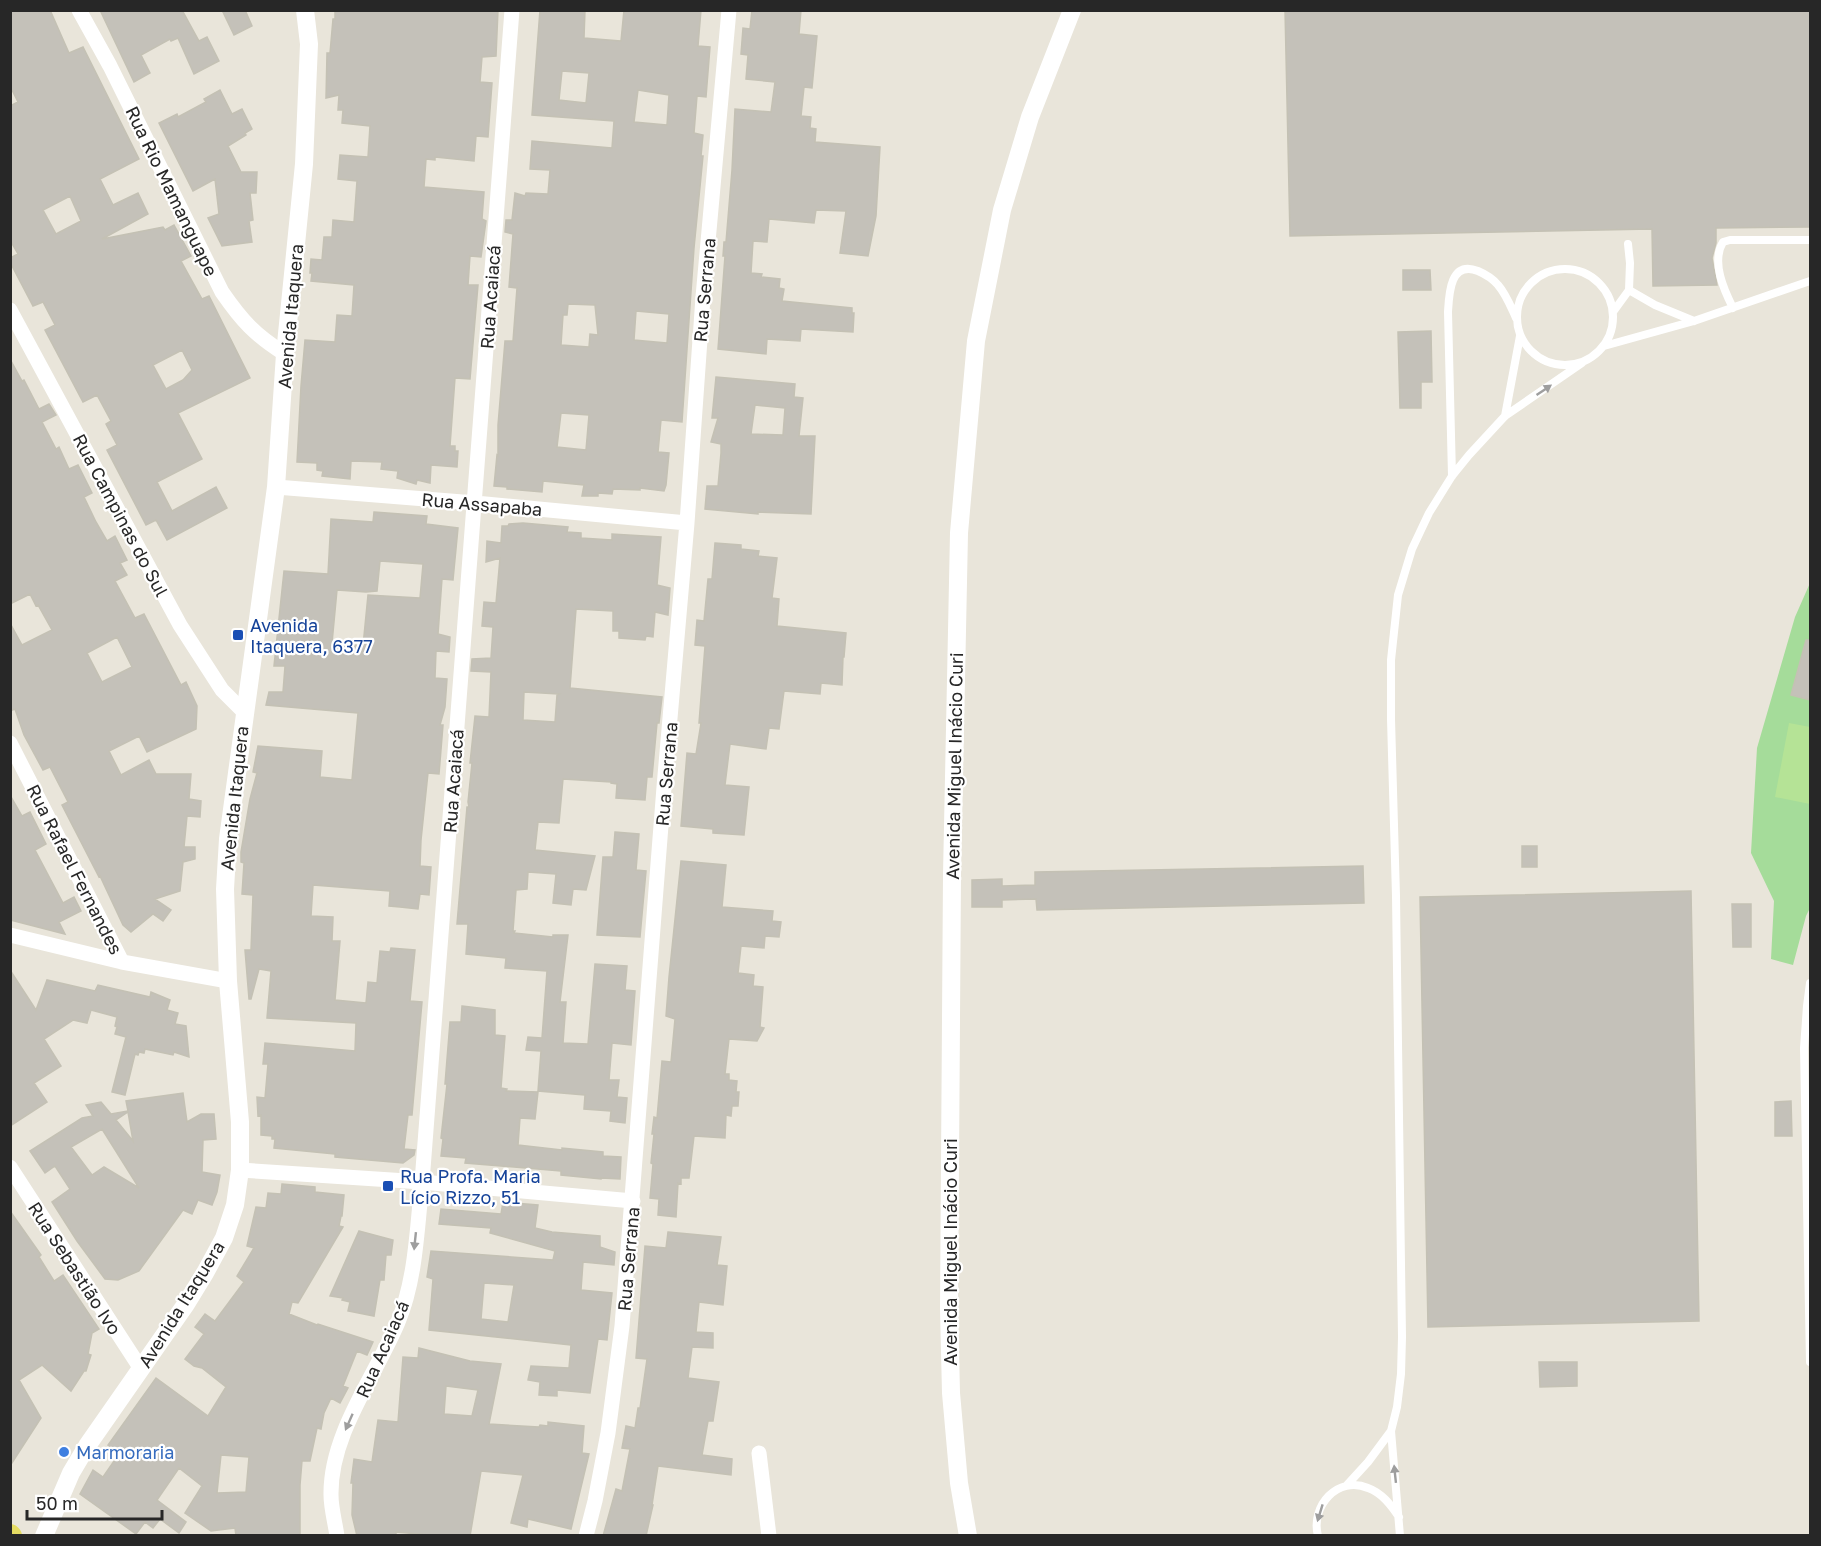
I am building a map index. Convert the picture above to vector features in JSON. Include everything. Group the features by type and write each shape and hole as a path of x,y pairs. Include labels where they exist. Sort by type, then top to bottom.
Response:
{"street":[{"name":"Rua Rio Mamanguape","path":"79,10 110,66 222,292 240,318 261,339 285,354"},
{"name":"Avenida Itaquera","path":"44,1536 71,1473 87,1446 206,1273 224,1238 235,1205 240,1170 240,1122 228,981 225,879 244,712 276,487 285,354 304,164 309,44 305,10"},
{"name":"Rua Acaiacá","path":"337,1536 330,1496 333,1468 347,1425 399,1320 411,1280 422,1182 512,10"},
{"name":"Rua Serrana","path":"586,1536 595,1501 616,1377 622,1326 687,524 703,297 729,10"},
{"name":"Avenida Miguel Inácio Curi","path":"968,1536 959,1483 951,1393 949,1309 952,875 959,533 976,341 1002,210 1030,117 1072,10"},
{"name":"Rua Campinas do Sul","path":"11,313 180,625 222,690 244,712"},
{"name":"Rua Assapaba","path":"276,487 475,502 687,524"},
{"name":"Rua Rafael Fernandes","path":"10,743 122,962"},
{"path":"10,935 122,962 228,981"},
{"name":"Rua Sebastião Ivo","path":"10,1167 141,1369"},
{"path":"240,1170 422,1182 633,1201"},
{"path":"759,1453 769,1536"}],"lane":[{"path":"1733,308 1722,287 1719,248 1723,242 1730,240 1810,240"},
{"path":"1613,312 1629,290 1628,244"},
{"path":"1452,476 1449,312 1450,290 1455,276 1464,270 1472,269 1485,274 1497,284 1508,300 1520,336 1535,356 1557,366 1582,363"},
{"path":"1399,1533 1400,1518 1391,1431 1401,1374 1402,1337 1396,907 1390,719 1391,660 1398,596 1412,549 1429,513 1452,476 1505,416 1594,356 1604,346 1612,328 1613,312 1608,296 1599,282 1585,273 1569,269 1553,270 1538,277 1526,289 1519,303 1516,320"},
{"path":"1604,346 1694,321 1810,281"},
{"path":"1629,290 1655,305 1694,321"},
{"path":"1505,416 1520,336"},
{"path":"1810,983 1804,1048 1810,1362"},
{"path":"1318,1536 1317,1517 1322,1504 1331,1493 1347,1485 1391,1431"},
{"path":"1347,1485 1366,1486 1378,1492 1391,1504 1400,1518"}],"green space":[{"path":"1810,583 1810,908 1793,965 1771,959 1774,901 1751,853 1757,748 1795,617"},
{"path":"1789,723 1810,727 1810,804 1775,797"}],"building":[{"path":"10,10 50,10 69,53 83,47 139,159 100,179 113,205 138,193 148,214 102,239 163,227 165,230 174,225 191,256 181,261 202,299 209,296 250,378 178,413 202,459 157,482 172,511 216,487 227,508 167,540 156,520 146,525 107,450 117,445 106,424 111,421 97,395 83,402 45,330 55,325 43,302 33,306 10,262 10,258 18,254 10,240 10,106 18,102 10,86","holes":["70,196 81,221 56,234 43,210","182,350 192,370 183,380 166,389 153,365"]},
{"path":"100,10 182,10 199,41 207,37 219,61 194,74 178,38 171,41 170,39 141,55 150,73 134,82"},
{"path":"222,10 245,10 252,26 234,35"},
{"path":"335,10 498,10 496,56 482,57 480,82 492,83 488,137 476,136 474,161 435,157 435,160 426,159 424,187 484,192 482,219 486,221 481,257 470,256 468,285 478,285 470,379 455,378 450,446 455,446 455,451 458,451 457,467 431,465 430,483 417,480 416,484 397,478 398,471 381,469 382,462 351,461 350,479 322,476 323,471 317,470 317,463 297,462 305,340 335,342 337,315 352,316 354,285 311,281 311,259 322,260 324,237 332,237 333,220 354,222 357,181 338,179 340,155 368,157 370,126 342,123 343,110 338,110 339,95 326,98 327,53 330,53"},
{"path":"540,10 585,10 584,38 621,41 624,10 701,10 698,46 710,47 706,97 697,96 694,133 703,135 701,156 703,156 682,422 661,420 658,452 669,453 664,491 640,488 640,490 613,489 612,494 598,493 598,496 582,496 584,485 543,481 542,492 494,486 505,341 513,341 517,288 509,287 513,234 505,232 506,220 512,220 515,193 525,196 526,193 548,194 550,170 530,169 532,141 612,148 614,121 532,115","holes":["562,71 589,73 586,103 559,100","638,90 669,95 667,125 634,122","568,304 595,305 598,335 590,334 589,347 561,345 563,315 567,315","636,311 669,314 667,343 634,340","561,413 589,415 586,450 557,447"]},
{"path":"752,10 801,10 799,34 817,36 812,88 804,87 801,116 811,117 810,128 816,129 815,142 880,147 876,216 868,256 840,253 846,211 816,210 814,223 769,219 767,242 753,241 751,273 762,274 761,277 780,279 779,288 784,289 782,301 852,308 852,313 854,313 853,332 801,329 800,341 767,339 766,354 718,349 735,109 771,112 775,82 746,79 748,55 741,54 743,28 750,29"},
{"path":"1285,10 1810,10 1810,227 1716,228 1716,243 1712,258 1717,285 1653,286 1652,229 1290,236"},
{"path":"220,90 232,114 242,109 252,129 228,146 241,172 257,172 256,193 250,193 253,220 249,221 252,242 222,246 208,218 219,214 215,179 193,191 159,123 177,114 178,117 206,102 204,99"},
{"path":"1403,270 1430,270 1431,290 1403,290"},
{"path":"1431,331 1432,382 1421,382 1421,408 1400,408 1398,332"},
{"path":"10,359 39,409 49,404 56,415 42,422 56,449 59,447 69,469 78,465 92,493 84,497 96,522 107,541 115,536 127,560 120,563 127,575 115,581 135,618 144,614 181,685 186,682 197,706 196,729 147,752 139,736 109,751 121,775 149,760 156,774 191,774 189,799 201,801 200,817 187,816 184,847 195,847 195,859 183,862 180,891 155,899 171,910 163,921 153,914 131,932 123,925 62,805 68,802 50,767 43,770 24,735 15,709 10,711 10,623 22,645 52,630 30,594 10,604","holes":["117,637 132,667 102,682 87,653"]},
{"path":"716,377 795,384 794,397 803,398 799,436 815,436 811,514 758,512 758,514 705,509 707,486 718,486 721,453 721,444 711,442 718,418 712,418","holes":["755,405 785,408 783,435 751,434"]},
{"path":"374,512 427,516 426,524 458,528 453,580 442,579 438,634 450,637 449,652 436,651 435,678 447,679 445,707 440,725 443,725 439,774 428,773 421,840 420,866 431,867 429,895 420,894 418,909 389,906 390,891 313,885 311,916 333,917 332,941 340,941 335,1000 366,1003 368,982 377,983 380,951 390,952 391,948 415,950 410,1001 422,1002 412,1115 408,1115 404,1149 415,1150 414,1155 403,1163 335,1157 335,1154 274,1148 275,1139 272,1139 272,1136 261,1135 261,1115 258,1116 257,1097 265,1098 268,1064 263,1064 265,1043 355,1051 356,1023 267,1018 271,971 259,969 251,999 249,999 245,950 251,950 253,895 242,894 244,863 241,862 241,852 257,773 253,772 258,746 322,751 320,777 352,780 358,713 266,705 269,692 283,692 285,666 274,666 284,571 328,574 331,519 373,522","holes":["380,561 423,564 420,598 368,595 363,646 332,643 337,590 377,591"]},
{"path":"509,524 568,527 567,532 581,533 581,538 612,540 612,534 661,537 657,585 670,588 668,615 655,612 653,637 646,636 645,640 619,638 619,631 613,631 613,611 576,609 570,688 662,697 652,777 647,777 645,800 616,798 617,784 611,782 563,779 559,823 538,822 535,850 595,856 586,890 573,889 571,905 553,903 556,874 528,872 527,889 516,890 513,931 514,933 553,937 553,935 568,935 560,1002 566,1002 563,1043 588,1044 595,964 627,966 625,990 635,991 631,1045 612,1043 609,1080 619,1080 617,1097 627,1098 625,1123 610,1121 611,1111 584,1109 585,1095 538,1091 541,1051 526,1050 528,1037 542,1038 547,971 505,968 506,958 466,954 468,924 457,924 467,807 469,807 472,763 470,763 475,716 489,717 491,672 471,671 472,659 491,658 493,627 482,626 484,602 496,603 500,558 486,562 487,541 501,543 502,526","holes":["524,692 559,694 557,695 555,722 523,720"]},
{"path":"715,543 741,545 741,549 759,551 758,556 777,558 772,598 779,599 777,626 846,633 842,685 821,683 820,694 784,691 779,729 769,728 766,749 730,744 725,785 749,787 744,835 713,833 713,829 681,826 687,753 696,754 701,723 699,723 705,646 695,645 697,620 704,621 708,579 712,579"},
{"path":"1806,640 1810,640 1810,700 1791,695"},
{"path":"10,795 22,816 30,812 46,844 35,850 63,903 74,897 81,911 59,922 65,934 10,920"},
{"path":"615,832 639,834 636,870 646,871 640,937 597,935 603,857 613,857"},
{"path":"1522,846 1537,846 1537,867 1522,867"},
{"path":"681,861 726,865 722,907 773,911 772,921 781,922 779,937 765,936 764,948 741,946 738,973 754,975 753,986 763,987 760,1027 764,1028 757,1041 729,1039 725,1074 729,1074 729,1080 737,1081 738,1106 732,1106 731,1116 726,1115 725,1138 694,1136 689,1178 681,1178 681,1184 678,1183 676,1217 658,1215 659,1199 650,1198 654,1117 657,1118 662,1061 671,1062 675,1019 666,1016"},
{"path":"1363,866 1364,903 1037,910 1036,899 1002,900 1002,907 972,907 972,880 1002,879 1002,886 1035,885 1035,872"},
{"path":"1691,891 1699,1321 1428,1327 1420,897"},
{"path":"1732,904 1751,904 1751,947 1733,947"},
{"path":"10,970 36,1010 47,980 95,991 98,985 150,997 151,992 170,1000 167,1010 178,1013 175,1024 186,1026 189,1057 174,1052 173,1055 145,1049 144,1053 135,1054 125,1095 112,1092 126,1037 115,1034 117,1017 91,1010 87,1023 73,1020 44,1039 61,1066 34,1083 47,1102 10,1126"},
{"path":"462,1006 495,1010 495,1035 505,1036 501,1088 507,1089 506,1091 538,1092 535,1119 520,1118 518,1145 603,1152 603,1156 621,1157 620,1179 561,1175 561,1171 465,1163 466,1158 441,1156 450,1022 461,1022"},
{"path":"183,1093 187,1122 201,1114 214,1114 216,1139 203,1140 202,1172 220,1175 212,1205 198,1200 192,1214 183,1210 139,1271 118,1280 105,1279 52,1202 70,1189 55,1166 45,1173 30,1151 82,1118 93,1116 86,1105 101,1102 111,1114 128,1111 126,1101","holes":["128,1112 133,1141 116,1120","102,1129 139,1188 104,1167 92,1175 71,1147"]},
{"path":"1791,1101 1792,1136 1775,1136 1775,1102"},
{"path":"282,1184 315,1187 315,1192 344,1195 339,1226 343,1227 298,1303 292,1302 289,1314 373,1342 367,1355 357,1351 343,1386 348,1388 340,1403 331,1398 324,1413 321,1429 317,1428 310,1461 302,1461 300,1536 236,1536 235,1528 211,1531 185,1513 202,1486 179,1468 157,1500 186,1522 179,1533 160,1519 153,1528 145,1522 136,1534 80,1494 93,1470 103,1477 119,1454 108,1445 156,1378 208,1416 226,1387 202,1368 194,1366 185,1359 204,1334 195,1327 205,1314 215,1321 244,1282 237,1276 254,1248 247,1246 256,1207 266,1208 268,1193 281,1194","holes":["221,1455 249,1457 246,1492 217,1493"]},
{"path":"503,1202 538,1205 535,1228 552,1232 600,1236 600,1247 615,1252 614,1265 583,1262 581,1290 612,1293 607,1340 598,1339 590,1393 557,1390 557,1396 539,1395 540,1382 528,1380 531,1366 569,1368 571,1345 429,1330 433,1279 427,1277 431,1251 553,1260 555,1251 490,1233 491,1228 439,1224 441,1209 501,1214","holes":["484,1283 514,1285 508,1322 481,1319"]},
{"path":"10,1211 41,1255 39,1257 54,1281 63,1275 99,1329 92,1333 88,1354 91,1355 86,1371 71,1391 42,1365 19,1380 41,1418 10,1466"},
{"path":"359,1231 393,1240 391,1255 386,1255 384,1280 380,1280 374,1316 348,1311 350,1302 342,1300 343,1298 330,1296"},
{"path":"668,1232 721,1237 717,1265 727,1266 723,1305 699,1302 696,1332 713,1333 713,1348 692,1347 688,1378 719,1382 713,1421 708,1421 702,1455 732,1459 731,1475 658,1466 646,1536 603,1536 616,1489 622,1491 630,1449 622,1448 626,1426 635,1428 638,1408 640,1408 647,1359 636,1358 645,1246 666,1248"},
{"path":"419,1348 470,1361 501,1364 489,1424 539,1427 540,1425 548,1426 548,1422 584,1426 582,1453 589,1454 571,1529 528,1519 527,1527 511,1523 523,1475 481,1471 470,1536 396,1532 396,1536 357,1536 352,1515 353,1483 351,1483 354,1459 372,1462 378,1420 398,1422 403,1357 418,1358","holes":["446,1386 478,1390 472,1416 444,1414"]},
{"path":"1539,1362 1577,1362 1577,1386 1540,1387"}],"place":[{"name":"Avenida Itaquera, 6377","path":"238,635"},
{"name":"Rua Profa. Maria Lício Rizzo, 51","path":"388,1186"},
{"name":"Marmoraria","path":"64,1452"}]}
